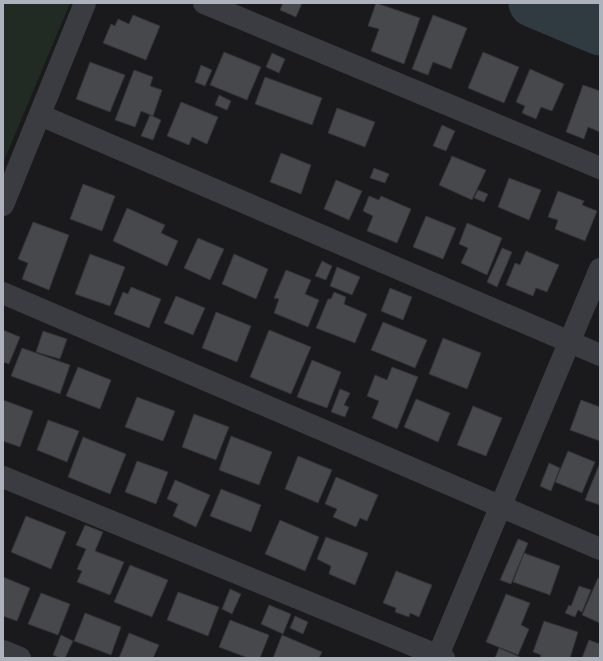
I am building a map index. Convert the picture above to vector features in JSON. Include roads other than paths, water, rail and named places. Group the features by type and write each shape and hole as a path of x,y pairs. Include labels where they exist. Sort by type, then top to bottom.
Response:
{"street":[{"path":"3,205 86,3"},
{"path":"204,3 600,168"},
{"path":"40,115 600,355"},
{"path":"3,477 440,657 500,508 600,269"},
{"path":"3,293 500,508 600,549"},
{"path":"3,651 20,658"}],"waterway":[{"path":"533,3 600,31"}]}
